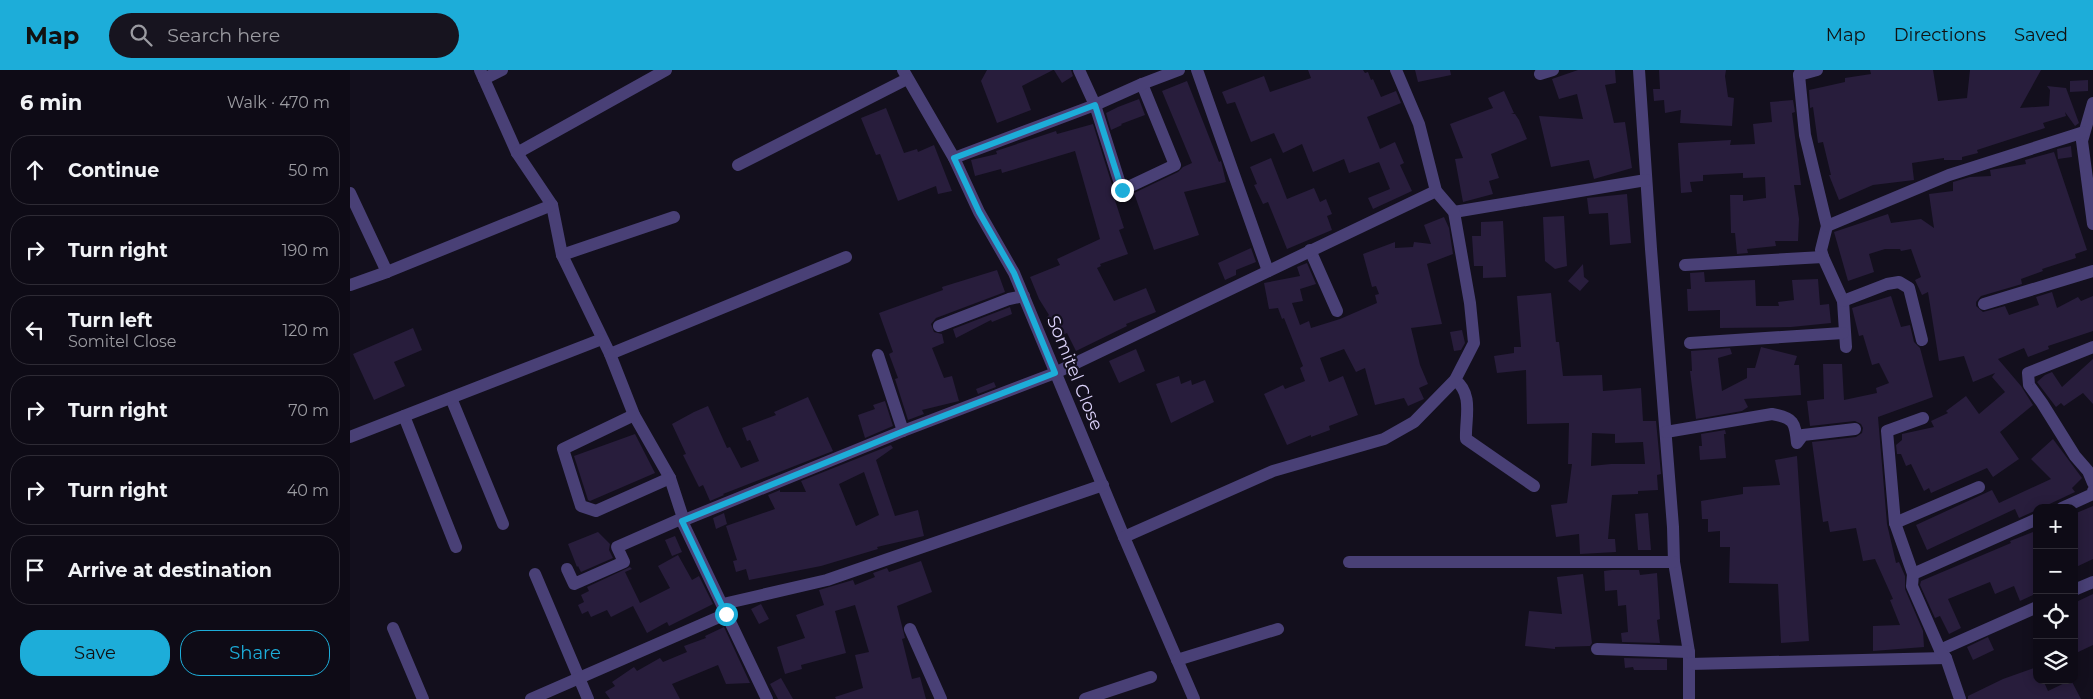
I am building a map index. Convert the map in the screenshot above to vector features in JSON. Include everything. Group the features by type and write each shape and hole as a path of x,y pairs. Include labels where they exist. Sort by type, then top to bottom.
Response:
{"street":[{"path":"502,70 482,74 517,153 552,205 562,255 610,354 634,415 670,478 682,519 767,699"},
{"path":"517,153 666,70"},
{"path":"1079,70 1095,105 1122,190 1175,165 1142,84"},
{"path":"954,158 1095,105 1142,84 1180,70"},
{"path":"1196,70 1268,271"},
{"path":"1124,537 1273,471 1384,439 1414,422 1455,380 1474,343 1470,303 1454,212 1436,191 1419,124 1396,70"},
{"path":"1540,74 1553,70"},
{"path":"1639,70 1674,562 1689,658 1689,699"},
{"path":"1817,70 1800,73 1805,135 1827,226 1822,250 1823,257 1843,301 1846,347"},
{"path":"738,165 905,75"},
{"name":"Somitel Close","path":"905,75 954,158 979,212 1014,273 1194,699"},
{"path":"2093,103 2082,141 2093,224"},
{"path":"1827,226 1949,175 2084,132"},
{"path":"1454,212 1646,180"},
{"path":"567,569 574,584 591,577 624,562 617,546 904,431 1055,373 1436,191"},
{"path":"350,194 387,272"},
{"path":"350,285 387,272 552,205"},
{"path":"562,255 674,217"},
{"path":"1310,250 1337,311"},
{"path":"610,354 846,257"},
{"path":"1685,266 1823,257"},
{"path":"1984,304 2093,270"},
{"path":"1843,301 1887,284 1899,282 1909,288 1918,317 1922,340"},
{"path":"939,326 1009,299 1024,296"},
{"path":"1690,343 1844,333"},
{"path":"350,437 602,339"},
{"path":"2093,347 2028,373 2029,385 2075,456 2088,471 2093,484"},
{"path":"878,355 904,431"},
{"path":"1455,380 1462,385 1467,401 1466,439 1534,486"},
{"path":"451,398 503,524"},
{"path":"1666,432 1772,414 1787,417 1796,426 1797,443 1803,436 1855,429"},
{"path":"634,415 563,449 581,506 596,511 670,478"},
{"path":"404,416 456,547"},
{"path":"1924,418 1887,431 1895,523 1913,574 1912,586 1943,654 1960,699"},
{"path":"531,699 580,678 725,609 828,580 1103,485"},
{"path":"1895,523 1979,487"},
{"path":"2071,504 2093,494 2093,491"},
{"path":"1913,574 2033,521"},
{"path":"1349,562 1674,562"},
{"path":"534,574 588,699"},
{"path":"2078,588 2093,582"},
{"path":"1597,649 1689,658 1943,654 2033,609"},
{"path":"393,628 423,699"},
{"path":"910,629 941,699"},
{"path":"1177,660 1278,629"},
{"path":"1085,699 1151,677"}],"building":[{"path":"987,70 1053,70 1022,86 1031,110 997,123 981,81"},
{"path":"1054,70 1071,70 1073,76 1062,83"},
{"path":"1308,70 1363,70 1365,73 1368,72 1371,80 1373,79 1381,97 1396,91 1401,103 1367,117 1380,149 1395,142 1404,163 1400,165 1412,191 1373,209 1368,198 1390,189 1379,162 1349,173 1344,159 1313,172 1302,144 1283,153 1274,133 1251,142 1235,102 1227,104 1222,92 1264,76 1270,92 1311,78"},
{"path":"1415,70 1450,70 1451,75 1418,82"},
{"path":"1578,70 1615,70 1616,83 1605,85 1614,123 1625,122 1632,168 1594,179 1589,160 1551,167 1539,116 1583,119 1577,94 1559,99 1552,79"},
{"path":"1659,70 1726,70 1728,97 1734,98 1732,126 1680,123 1681,110 1665,113 1664,100 1654,101 1653,89 1660,89"},
{"path":"1870,70 1933,70 1938,101 1967,98 1970,70 2041,70 2020,108 2049,106 2050,90 2047,86 2066,88 2079,123 2075,126 2065,112 2066,116 2043,123 2045,128 1977,150 1978,153 1962,157 1962,160 1944,160 1944,158 1912,163 1914,180 1873,185 1839,200 1829,175 1831,175 1823,142 1818,143 1813,107 1810,108 1809,90 1845,82 1845,78 1871,74"},
{"path":"2088,80 2088,91 2070,92 2070,81"},
{"path":"1187,81 1219,162 1221,161 1226,182 1184,192 1199,235 1154,250 1134,193 1178,172 1183,167 1192,163 1162,91"},
{"path":"1504,91 1514,113 1511,114 1515,114 1519,120 1527,139 1491,154 1499,178 1489,181 1493,194 1463,202 1455,159 1463,158 1450,124 1493,108 1488,98"},
{"path":"1139,99 1145,115 1111,130 1106,113"},
{"path":"1793,100 1795,112 1792,113 1801,185 1794,185 1799,219 1798,241 1775,241 1776,246 1747,249 1748,253 1737,254 1735,233 1731,233 1730,195 1743,195 1743,201 1766,198 1765,177 1743,178 1743,173 1703,175 1703,181 1690,182 1692,192 1681,193 1678,143 1731,140 1730,145 1755,144 1753,124 1772,122 1770,102"},
{"path":"886,108 904,153 917,149 918,152 934,145 952,191 938,194 936,186 898,201 880,154 876,155 861,118"},
{"path":"1093,124 1124,228 1119,230 1128,254 1100,264 1101,266 1097,268 1114,301 1146,288 1156,312 1126,324 1127,326 1076,351 1067,333 1060,336 1046,318 1049,315 1039,299 1030,277 1060,265 1057,259 1100,239 1075,151 1002,173 1001,169 975,176 971,160 997,154 996,151 1056,131 1057,134"},
{"path":"2071,146 2072,157 2058,159 2057,149"},
{"path":"2054,152 2087,250 2075,254 2076,258 2042,269 2043,271 2021,279 2022,284 1981,296 1976,302 1976,306 1983,312 2005,306 2009,315 2039,305 2036,297 2052,292 2057,308 2078,297 2081,301 2093,296 2093,331 2048,346 2049,349 2028,357 2024,348 1998,359 2021,386 2033,405 2000,432 2019,459 1993,477 1987,468 1931,493 1929,488 1924,491 1911,464 1906,466 1901,454 1897,454 1896,445 1902,440 1902,434 1934,427 1931,421 1948,413 1946,411 1966,396 1979,414 2005,392 1992,377 1995,373 1973,382 1964,356 1939,361 1928,292 1922,295 1915,280 1921,277 1911,249 1901,251 1900,249 1885,249 1869,254 1874,272 1848,281 1834,232 1888,214 1891,223 1921,219 1934,228 1929,194 1953,191 1953,182 1970,177 1991,176 1990,170 2026,164 2025,160"},
{"path":"1271,158 1287,199 1314,188 1320,202 1326,199 1332,214 1327,216 1332,230 1287,249 1268,202 1263,204 1254,185 1257,184 1250,167"},
{"path":"1627,194 1631,243 1610,245 1608,213 1589,214 1587,198"},
{"path":"1564,216 1567,266 1555,269 1545,261 1543,217"},
{"path":"1444,217 1449,228 1453,254 1427,264 1442,324 1411,328 1420,365 1428,384 1419,388 1424,399 1408,406 1404,398 1375,405 1365,368 1356,372 1344,349 1320,358 1329,382 1343,376 1358,415 1329,426 1330,430 1311,437 1311,435 1287,445 1264,394 1283,385 1285,389 1305,381 1300,368 1303,366 1284,318 1282,319 1278,308 1269,309 1264,283 1300,276 1297,267 1307,263 1316,284 1300,289 1303,301 1292,303 1300,325 1309,321 1311,328 1340,319 1377,303 1375,295 1379,294 1376,286 1372,287 1363,254 1395,242 1395,248 1413,247 1414,242 1431,244 1424,225"},
{"path":"1503,221 1506,277 1483,278 1483,266 1474,266 1472,236 1481,236 1481,222"},
{"path":"1251,248 1256,262 1236,270 1236,275 1225,280 1218,263"},
{"path":"1583,264 1584,277 1589,281 1580,291 1568,281"},
{"path":"997,270 1005,292 936,318 931,324 934,332 942,334 944,343 932,348 944,378 952,376 959,401 922,410 924,414 908,420 895,379 898,378 889,354 893,352 879,313 943,290 942,287"},
{"path":"1704,272 1705,282 1755,280 1756,306 1779,306 1778,302 1794,300 1792,280 1818,279 1820,305 1829,304 1831,323 1791,327 1720,328 1720,310 1688,311 1687,289 1691,289 1690,273"},
{"path":"1551,293 1556,342 1559,342 1563,376 1602,375 1603,391 1641,388 1643,421 1656,421 1661,474 1657,475 1658,490 1638,491 1638,494 1612,495 1608,539 1615,539 1616,552 1580,554 1579,534 1556,537 1551,505 1567,503 1572,464 1568,464 1569,423 1527,424 1526,370 1497,373 1494,356 1514,353 1514,347 1521,347 1517,296","holes":["1592,433 1615,434 1615,443 1643,442 1645,464 1591,466"]},
{"path":"1891,296 1901,327 1910,325 1914,342 1920,348 1933,397 1878,417 1887,524 1896,563 1899,562 1905,576 1905,589 1923,631 1924,647 1873,651 1873,626 1900,625 1890,600 1893,599 1875,559 1863,561 1856,528 1830,532 1828,521 1823,522 1812,442 1856,437 1862,433 1863,428 1861,424 1855,421 1810,426 1807,401 1824,399 1823,364 1842,364 1844,400 1877,393 1876,388 1889,383 1879,363 1872,365 1863,335 1859,336 1852,308"},
{"path":"1010,307 1012,314 992,322 991,320 956,338 953,329"},
{"path":"413,328 422,350 394,362 405,386 374,400 353,354"},
{"path":"1462,330 1465,343 1461,350 1454,351 1450,332"},
{"path":"1761,347 1797,356 1794,365 1799,365 1801,395 1744,399 1748,407 1742,411 1696,419 1690,371 1692,371 1691,351 1730,348 1732,354 1718,358 1722,391 1747,378 1747,368 1755,368"},
{"path":"1136,349 1145,371 1119,383 1109,361"},
{"path":"2093,359 2093,404 2083,393 2064,406 2061,403 2056,407 2037,382 2052,372 2062,387"},
{"path":"1179,376 1181,384 1191,380 1192,385 1205,380 1214,402 1171,423 1156,384"},
{"path":"994,382 996,387 978,394 976,389"},
{"path":"808,397 833,451 723,494 710,501 703,485 699,487 683,455 686,454 672,424 708,406 727,448 730,447 741,468 759,461 750,440 747,441 742,428 776,415 774,412"},
{"path":"885,401 893,426 865,438 858,415 875,409 873,405"},
{"path":"1725,430 1726,458 1700,460 1699,446 1702,446 1701,434"},
{"path":"635,434 655,473 590,501 588,500 574,456"},
{"path":"2053,439 2082,478 2072,488 2075,492 2050,504 2033,504 2033,512 2019,518 2015,509 1927,550 1916,525 1992,490 1999,503 2051,479 2031,459"},
{"path":"891,445 893,448 876,460 895,516 918,510 924,536 877,547 878,549 821,566 749,580 746,569 736,572 733,561 737,560 726,526 775,509 768,495 780,490 780,492 806,492 801,481","holes":["864,472 879,515 856,526 839,484"]},
{"path":"1797,456 1809,641 1781,643 1778,584 1729,583 1730,547 1720,547 1720,531 1708,532 1708,519 1702,519 1701,501 1743,494 1743,487 1780,485 1775,460"},
{"path":"2093,506 2093,559 2078,566 2078,549 2078,512"},
{"path":"724,513 727,524 716,529 713,518"},
{"path":"1648,513 1651,550 1638,550 1635,514"},
{"path":"598,532 610,544 609,550 613,558 581,572 577,567 568,544"},
{"path":"2033,532 2033,595 2020,601 2014,586 1995,594 1990,582 1948,599 1961,628 1949,634 1940,616 1935,618 1920,585 1921,581 2011,543 2010,541"},
{"path":"675,536 682,552 672,556 665,540"},
{"path":"678,555 692,580 699,576 713,604 669,626 667,622 647,633 633,606 611,617 607,610 591,617 588,611 582,614 578,605 584,602 581,595 589,591 587,587 630,567 632,569 625,572 640,603 670,588 658,566"},
{"path":"921,561 932,592 897,606 905,638 902,639 912,679 920,677 926,699 836,699 835,697 863,688 855,655 869,652 855,605 835,611 846,653 801,665 802,669 785,674 777,647 805,638 796,615 824,605 819,590 853,580 855,585 875,577 873,573 887,568 889,572"},
{"path":"1639,570 1640,575 1657,573 1660,619 1657,620 1660,643 1622,642 1621,633 1628,632 1626,605 1618,606 1617,590 1605,591 1604,571"},
{"path":"1583,574 1592,643 1590,646 1555,647 1555,649 1525,646 1529,611 1562,614 1557,577"},
{"path":"2093,594 2093,645 2078,652 2078,639 2078,601"},
{"path":"761,604 769,619 759,624 751,609"},
{"path":"724,627 750,683 726,684 718,665 672,684 680,699 610,699 605,692 615,686 612,682 634,667 637,671 660,658 663,662 687,652 684,646 706,638 705,636"},
{"path":"1988,637 1994,650 1973,660 1967,647"},
{"path":"1624,658 1667,659 1667,670 1634,670 1633,667 1625,668"},
{"path":"2033,668 2033,684 2045,684 2048,691 2063,684 2073,684 2081,699 1968,699 1968,696 2003,679"},
{"path":"781,678 793,699 778,699 770,684"}],"route":[{"path":"726,614 723,604 682,521 904,431 1055,373 1014,273 979,212 954,158 1095,105 1122,190"}]}
